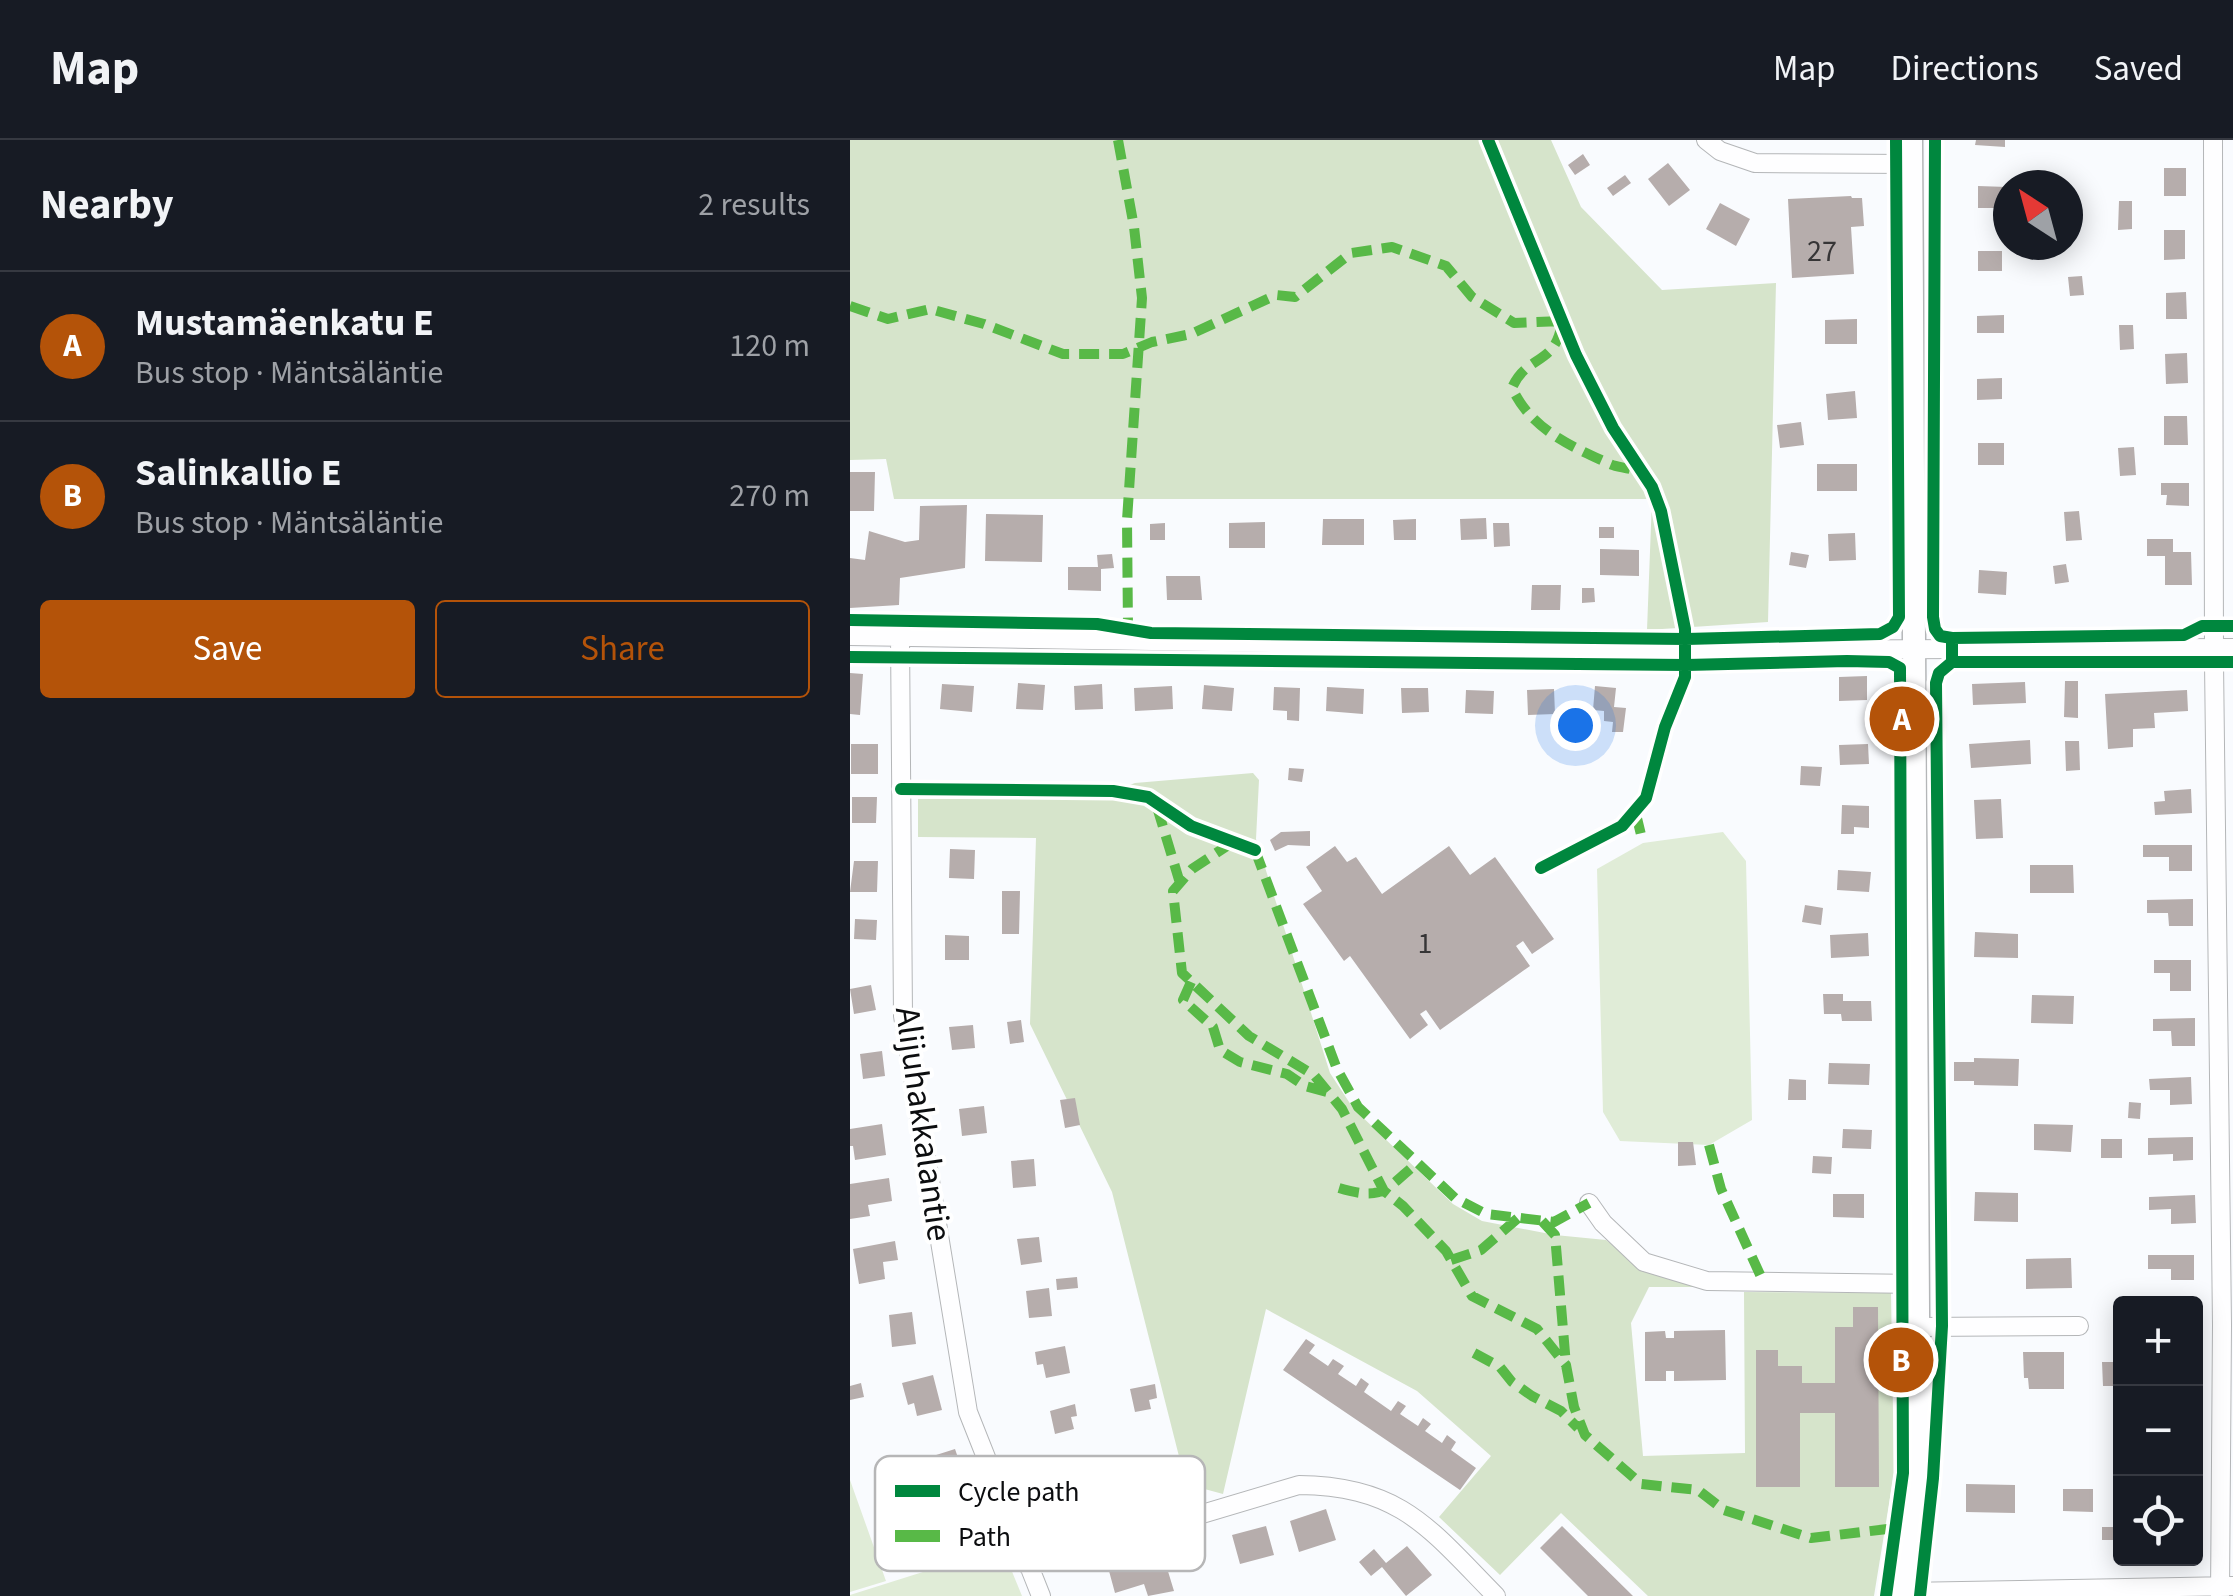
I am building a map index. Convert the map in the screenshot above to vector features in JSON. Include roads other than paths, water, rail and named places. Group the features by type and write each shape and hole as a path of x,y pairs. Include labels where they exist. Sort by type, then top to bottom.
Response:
{"street":[{"path":"1706,140 1720,152 1755,163 1911,164"},
{"path":"1911,140 1919,1477 1903,1594 2224,1589 2224,648 2213,140"},
{"path":"850,636 1686,650 2224,648"},
{"name":"Alijuhakkalantie","path":"900,636 903,1016 968,1412 985,1456"},
{"path":"1589,1203 1603,1224 1644,1262 1706,1280 1916,1284"},
{"path":"1918,1327 2079,1326"},
{"path":"1205,1513 1299,1485 1356,1489 1424,1524 1496,1596"},
{"name":"Alijuhakkalantie","path":"1030,1571 1041,1596"}],"place":[{"name":"Mustamäenkatu E","path":"1902,719"},
{"name":"Salinkallio E","path":"1901,1360"}]}
